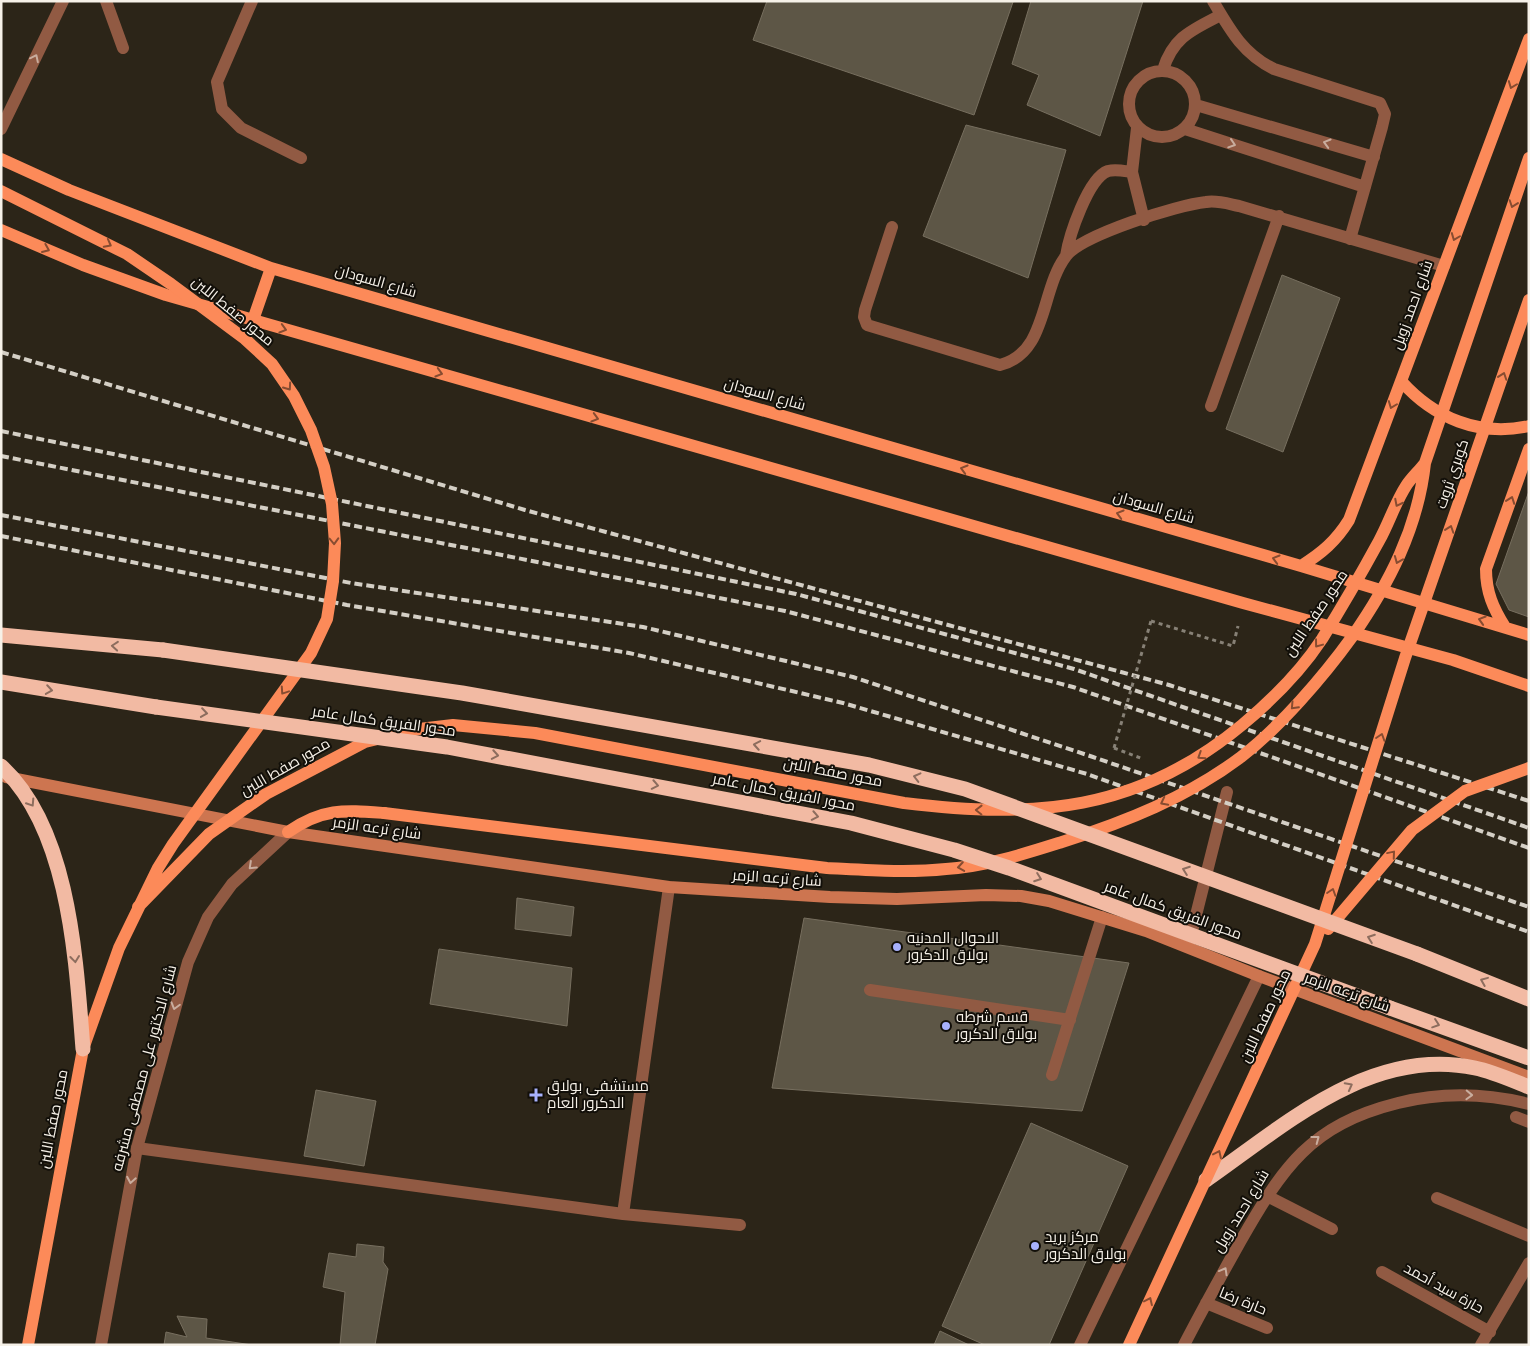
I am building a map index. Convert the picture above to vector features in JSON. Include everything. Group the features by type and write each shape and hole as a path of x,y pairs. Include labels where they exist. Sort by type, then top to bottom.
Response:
{"highway":[{"path":"1,635 163,650 462,693 870,765 973,792 1417,954 1529,999"},
{"name":"محور الفريق كمال عامر","path":"1,682 156,707 447,747 877,829 1009,868 1529,1058"},
{"path":"1,766 14,777 36,809 61,880 73,944 83,1049"},
{"path":"1206,1180 1318,1103 1353,1083 1382,1072 1412,1066 1450,1065 1496,1074 1529,1087"}],"main road":[{"name":"شارع احمد زويل","path":"1301,566 1338,538 1349,520 1529,39"},
{"name":"كوبري ثروت","path":"1426,463 1529,158"},
{"name":"شارع السودان","path":"1,159 69,190 271,268 1301,566 1529,635"},
{"name":"محور صفط اللبن","path":"1,191 127,254 216,316 272,364 294,396 311,430 324,467 332,504 335,542 333,581 327,619 310,653 172,844 138,907 119,948 83,1049 28,1345"},
{"path":"1,230 122,280 253,320 1243,603 1453,660 1529,686"},
{"path":"253,320 271,268"},
{"name":"كوبري ثروت","path":"1406,658 1529,300"},
{"path":"1401,381 1415,397 1433,410 1452,420 1494,430 1529,426"},
{"path":"1505,627 1493,607 1486,586 1486,568 1529,449"},
{"path":"288,832 304,821 326,812 346,811 384,813 827,868 892,871 948,869 1013,859 1100,830 1144,812 1199,784 1230,764 1267,732 1315,683 1369,612 1395,567 1415,515 1426,463"},
{"name":"محور صفط اللبن","path":"138,907 209,834 266,794 365,742 419,729 453,725 535,733 904,803 961,810 1004,811 1060,807 1084,804 1131,790 1162,778 1208,752 1252,716 1286,683 1325,633 1371,557 1406,486 1426,463"},
{"name":"محور صفط اللبن","path":"1129,1345 1315,944 1406,658"},
{"path":"1315,944 1412,830 1465,791 1529,768"},
{"name":"شارع ترعه الزمر","path":"1,776 288,832 668,887 849,898 1021,896 1049,900 1146,931 1259,976 1529,1077"}],"street":[{"path":"1,129 63,1"},
{"path":"106,1 123,48"},
{"path":"252,1 217,82 222,109 241,128 301,158"},
{"path":"1212,1 1236,40 1258,61 1274,69 1380,104 1385,114 1350,239"},
{"path":"1163,70 1174,46 1186,34 1221,15"},
{"path":"1163,70 1176,74 1187,82 1194,92 1196,106 1193,118 1185,129 1174,136 1161,138 1148,135 1137,128 1130,117 1128,104 1131,91 1139,80 1150,73 1163,70"},
{"path":"1196,106 1374,156"},
{"path":"1137,128 1132,172 1144,220"},
{"path":"1185,129 1365,187"},
{"path":"1066,256 1068,241 1092,185 1100,176 1108,171 1132,172"},
{"path":"892,227 865,310 864,317 867,325 1000,365 1013,362 1023,354 1032,341 1058,271 1066,256 1078,244 1188,204 1208,201 1227,203 1279,216 1444,266"},
{"path":"1211,406 1279,216"},
{"path":"1188,948 1227,792"},
{"name":"شارع الدكتور على مصطفى مشرفه","path":"101,1345 137,1148 188,962 208,917 232,884 288,832"},
{"path":"623,1214 668,887"},
{"path":"1052,1075 1102,917"},
{"path":"1080,1345 1259,976"},
{"path":"870,990 1070,1020"},
{"name":"شارع احمد زويل","path":"1184,1345 1266,1196 1283,1172 1310,1144 1349,1119 1371,1110 1437,1094 1478,1095 1529,1104"},
{"path":"1516,1117 1529,1122"},
{"path":"137,1148 623,1214 740,1225"},
{"path":"1266,1196 1332,1229"},
{"path":"1437,1198 1529,1236"},
{"path":"1482,1345 1529,1263"},
{"name":"حارة سيد أحمد","path":"1382,1272 1490,1332"},
{"name":"حارة رضا","path":"1206,1303 1267,1328"}],"path":[{"path":"1147,761 1114,748 1151,621 1234,646"}],"building":[{"path":"767,1 1013,2 974,115 753,40"},
{"path":"1031,1 1143,1 1100,136 1027,105 1039,75 1012,64"},
{"path":"966,125 1066,150 1028,278 923,236"},
{"path":"1282,275 1340,298 1283,452 1226,429"},
{"path":"1529,491 1529,617 1509,610 1496,584"},
{"path":"517,898 574,907 571,936 515,929"},
{"name":"قسم شرطه بولاق الدكرور","path":"804,918 1129,963 1082,1111 772,1088"},
{"path":"439,949 572,968 567,1026 430,1004"},
{"path":"316,1090 376,1101 364,1166 304,1156"},
{"name":"مركز بريد بولاق الدكرور","path":"1031,1123 1128,1166 1049,1345 985,1345 942,1326"},
{"path":"357,1244 384,1247 383,1262 388,1269 375,1345 340,1345 345,1292 323,1287 329,1253 356,1257"},
{"path":"177,1316 207,1319 206,1338 252,1345 164,1345 166,1332 187,1337"},
{"path":"940,1331 969,1345 934,1345"}],"railway":[{"path":"1,352 525,510 1169,685 1529,801"},
{"path":"1,431 796,594 1074,669 1529,828"},
{"path":"1,456 785,611 1073,687 1529,848"},
{"path":"1,515 351,583 643,627 853,677 1093,757 1529,907"},
{"path":"1,536 347,605 629,653 843,703 1087,774 1529,932"}],"place":[{"name":"الاحوال المدنيه بولاق الدكرور","path":"897,947"},
{"name":"قسم شرطه بولاق الدكرور","path":"946,1026"},
{"name":"مستشفى بولاق الدكرور العام","path":"536,1095"},
{"name":"مركز بريد بولاق الدكرور","path":"1035,1246"}]}
